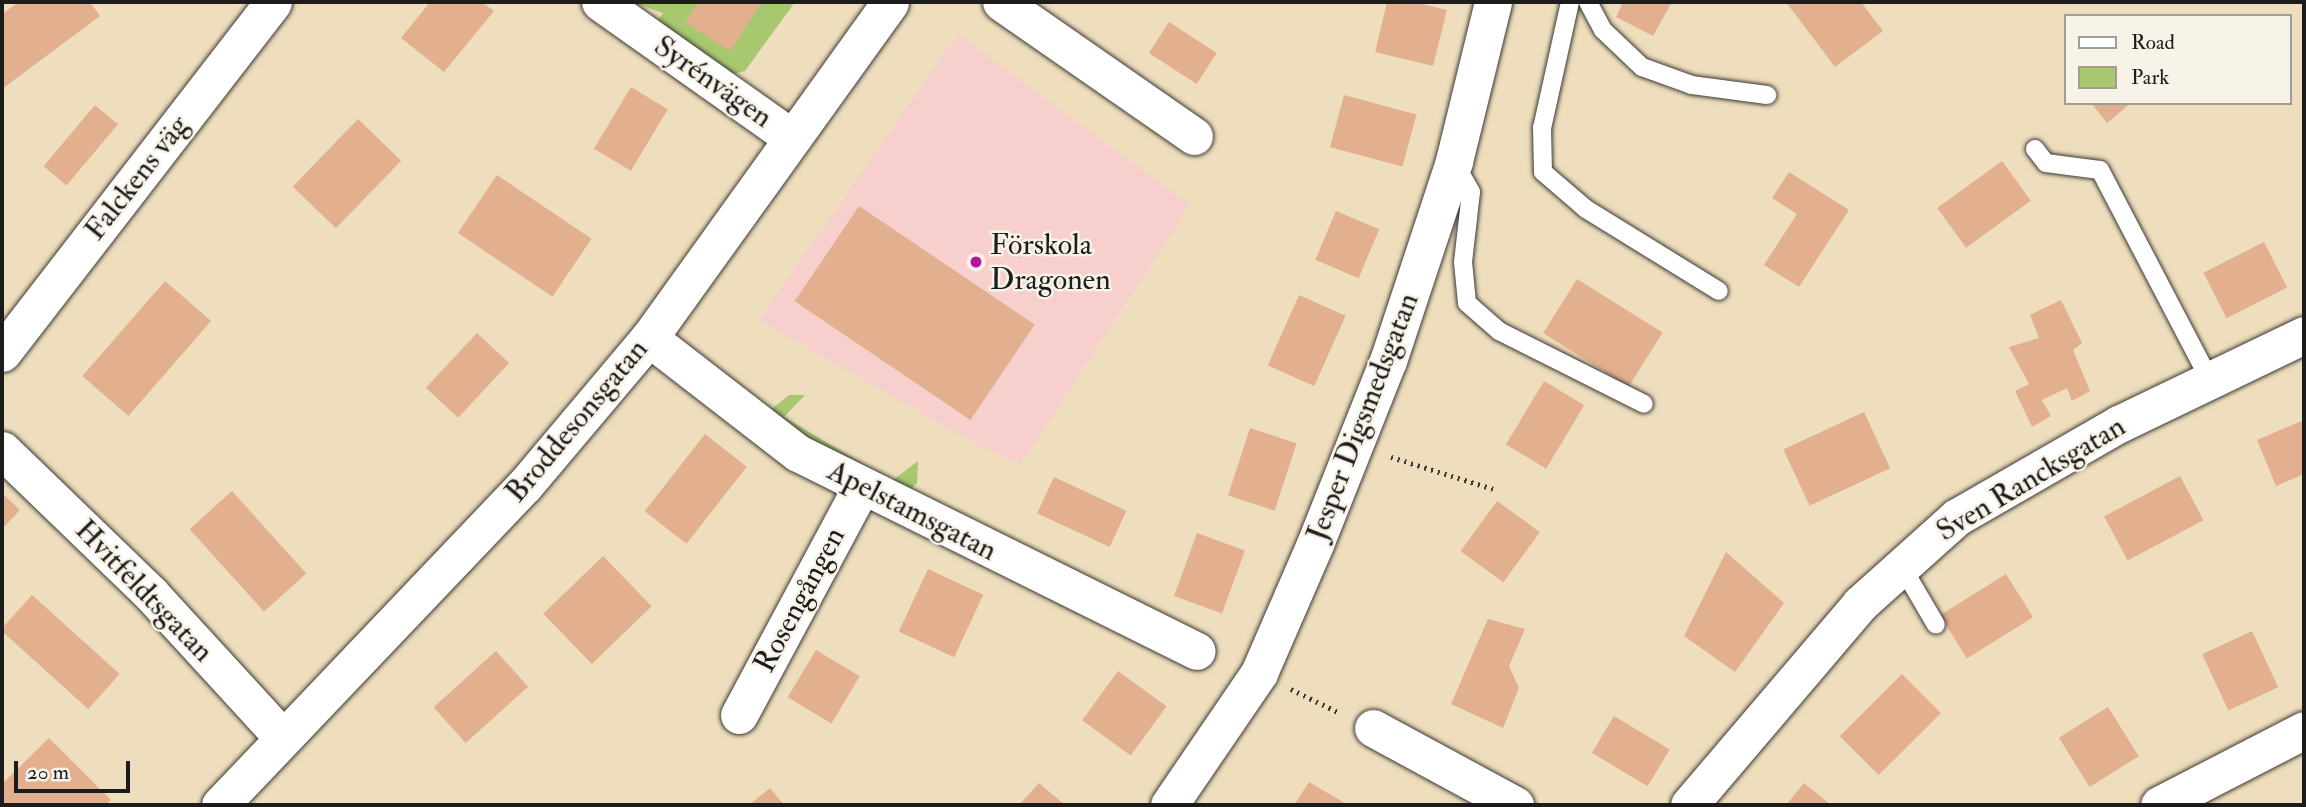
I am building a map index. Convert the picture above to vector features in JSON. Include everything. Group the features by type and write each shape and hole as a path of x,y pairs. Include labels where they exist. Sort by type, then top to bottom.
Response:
{"street":[{"name":"Falckens väg","path":"2,353 273,2"},
{"name":"Syrénvägen","path":"600,2 791,137"},
{"name":"Broddesonsgatan","path":"239,798 282,737 525,485 649,338 890,2"},
{"path":"1001,2 1194,136"},
{"name":"Jesper Digsmedsgatan","path":"1169,805 1259,673 1388,361 1454,161 1493,2"},
{"name":"Sven Rancksgatan","path":"1689,805 1824,643 1900,565 1957,517 2119,424 2304,335"},
{"name":"Apelstamsgatan","path":"649,338 798,453 1196,651"},
{"name":"Hvitfeldtsgatan","path":"2,450 151,594 282,737"},
{"name":"Rosengången","path":"739,715 862,486"},
{"path":"1373,728 1515,805"},
{"path":"2159,805 2304,730"}],"lane":[{"path":"1570,2 1542,128 1543,172 1586,209 1719,291"},
{"path":"1588,2 1603,30 1642,67 1692,85 1767,95"},
{"path":"2035,149 2046,163 2100,170 2211,382"},
{"path":"1454,161 1471,192 1463,262 1467,303 1499,331 1644,404"},
{"path":"1900,565 1936,625"}],"path":[{"path":"1353,446 1493,489"},
{"path":"1259,673 1373,728"}],"shaded area":[{"name":"Förskola Dragonen","path":"958,34 1190,205 1021,464 983,448 759,320"}],"green space":[{"path":"631,2 795,2 745,71 717,78 652,29 663,13"},
{"path":"789,395 805,395 784,417 892,481 918,461 917,483 907,493 764,415"}],"building":[{"path":"19,2 90,2 100,16 2,89 2,14"},
{"path":"430,2 482,2 494,11 444,72 401,38"},
{"path":"699,2 756,2 760,5 730,51 685,22"},
{"path":"1387,2 1414,2 1447,10 1433,66 1375,52"},
{"path":"1623,2 1672,2 1653,36 1616,17"},
{"path":"1786,2 1861,2 1883,31 1835,67"},
{"path":"1169,22 1217,53 1197,84 1149,53"},
{"path":"631,87 668,109 631,171 594,149"},
{"path":"1344,95 1416,114 1402,167 1330,147"},
{"path":"95,105 118,124 67,186 44,166"},
{"path":"2093,105 2129,105 2107,123"},
{"path":"358,119 401,161 336,228 293,187"},
{"path":"2002,161 2031,201 1966,248 1937,208"},
{"path":"1789,172 1849,210 1799,287 1764,265 1797,214 1772,198"},
{"path":"497,175 592,239 552,297 458,233"},
{"path":"859,206 1035,325 970,420 795,301"},
{"path":"1336,211 1379,229 1359,278 1315,260"},
{"path":"2264,242 2287,287 2227,318 2203,273"},
{"path":"1577,279 1663,333 1629,387 1543,333"},
{"path":"165,281 211,321 128,416 82,376"},
{"path":"1299,295 1346,316 1314,386 1268,365"},
{"path":"2061,300 2082,343 2073,350 2090,391 2072,401 2067,388 2042,400 2051,416 2032,427 2015,391 2029,384 2009,347 2039,338 2030,315"},
{"path":"477,333 509,363 458,418 426,388"},
{"path":"1544,381 1584,405 1546,469 1506,444"},
{"path":"1864,412 1890,468 1810,506 1783,450"},
{"path":"2304,420 2304,474 2276,486 2257,440"},
{"path":"1250,428 1297,443 1275,511 1228,496"},
{"path":"705,434 747,467 686,544 645,511"},
{"path":"2180,476 2203,520 2128,561 2104,516"},
{"path":"1054,477 1127,511 1110,547 1037,513"},
{"path":"232,491 306,573 264,612 190,529"},
{"path":"2,493 20,510 2,529"},
{"path":"1497,501 1540,532 1503,582 1461,551"},
{"path":"1197,533 1245,550 1222,613 1174,596"},
{"path":"1726,552 1784,603 1735,672 1684,636"},
{"path":"603,556 652,606 592,664 543,614"},
{"path":"928,569 983,595 954,657 899,632"},
{"path":"2006,574 2033,617 1967,659 1940,615"},
{"path":"32,595 120,674 88,709 2,631"},
{"path":"1488,619 1525,629 1509,666 1519,688 1503,728 1451,704"},
{"path":"2252,631 2278,687 2228,710 2202,654"},
{"path":"816,650 860,676 831,723 788,697"},
{"path":"496,651 528,687 466,743 434,707"},
{"path":"1118,671 1167,706 1131,756 1082,720"},
{"path":"1902,674 1941,713 1879,775 1840,736"},
{"path":"2108,707 2139,756 2090,787 2059,738"},
{"path":"1614,716 1670,749 1648,786 1592,753"},
{"path":"49,738 111,800 106,805 2,805 2,784"},
{"path":"1309,782 1348,805 1294,805"},
{"path":"1039,783 1065,805 1019,805"},
{"path":"1804,783 1831,805 1786,805"},
{"path":"770,788 784,805 749,805"}],"place":[{"name":"Förskola Dragonen","path":"976,262"}]}
